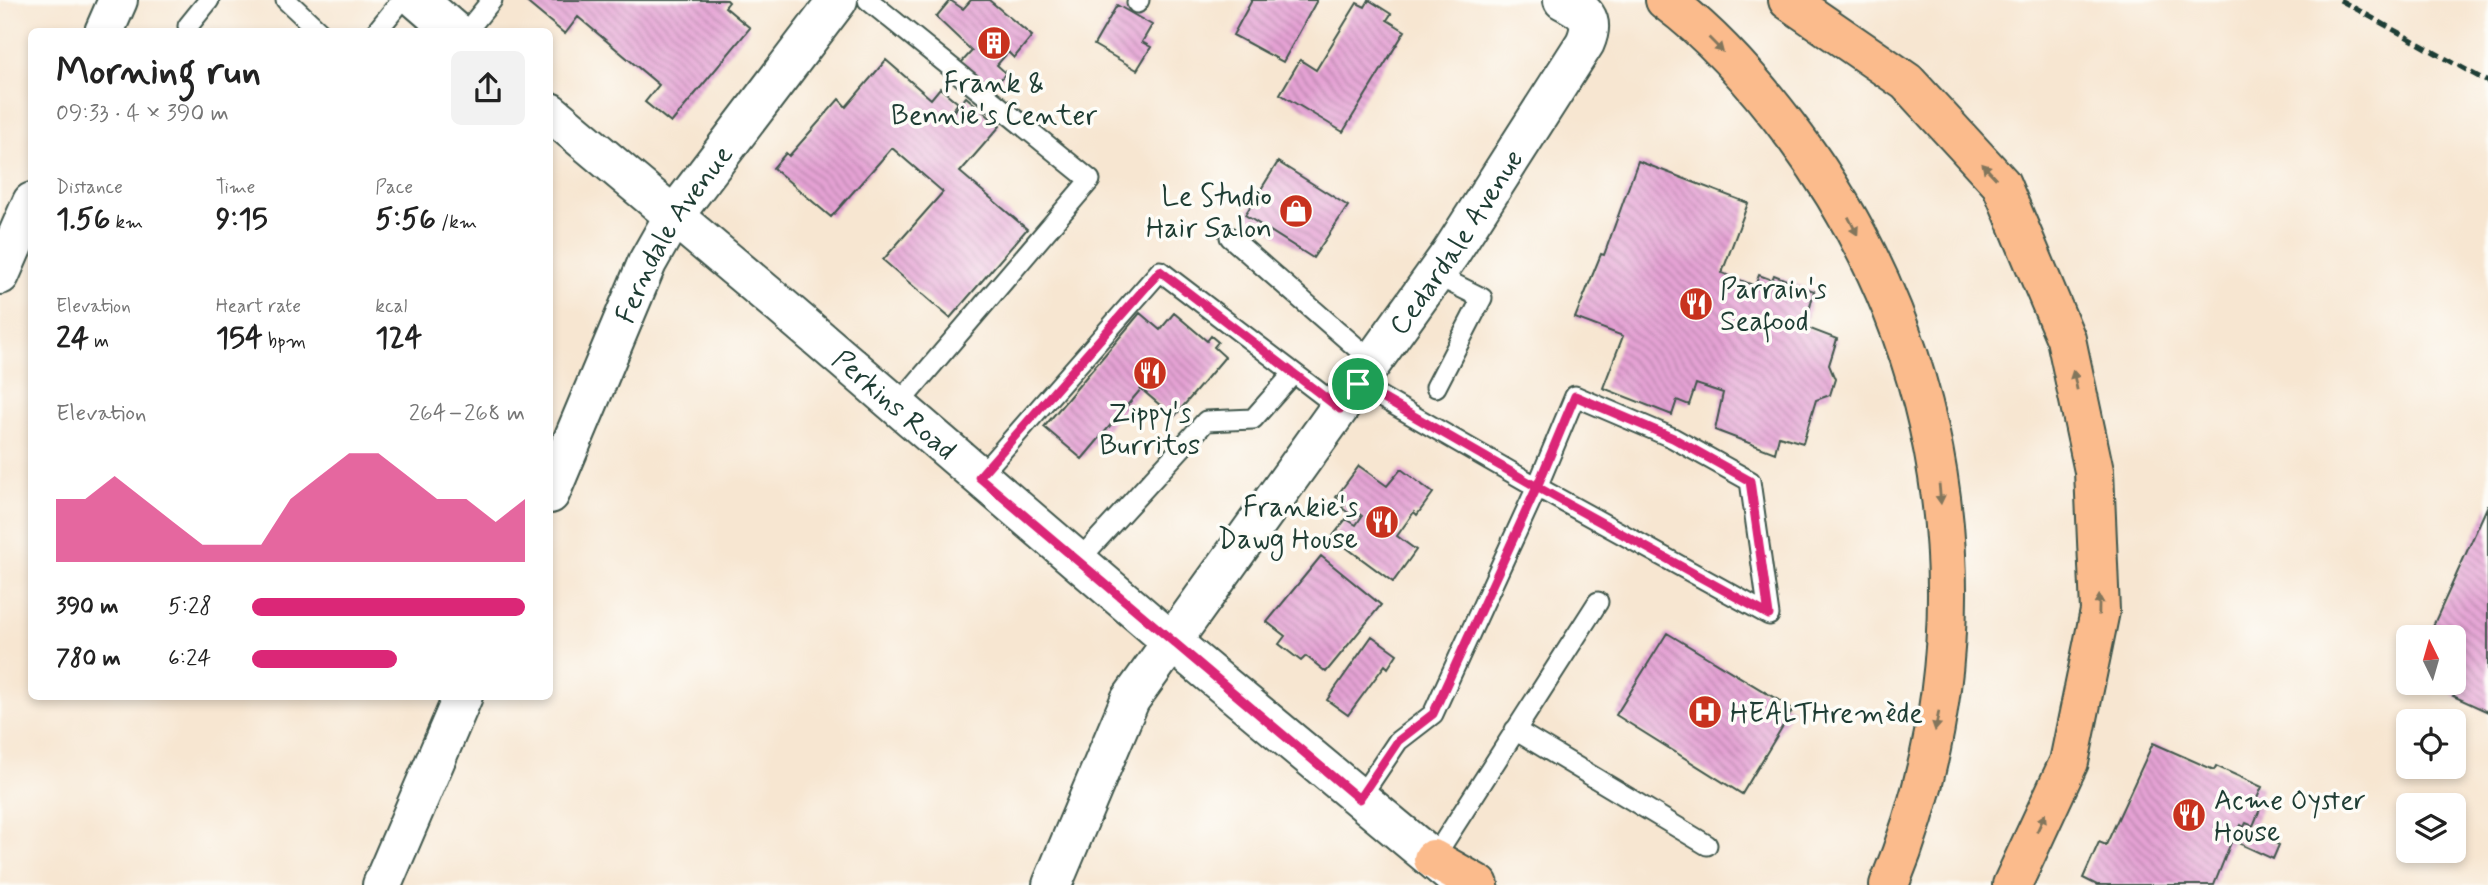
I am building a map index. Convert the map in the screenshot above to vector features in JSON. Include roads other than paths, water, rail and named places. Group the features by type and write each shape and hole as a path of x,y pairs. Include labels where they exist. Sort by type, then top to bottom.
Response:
{"highway":[{"path":"1665,0 1682,12 1720,49 1773,107 1819,169 1843,208 1878,276 1902,331 1918,382 1939,483 1948,619 1945,668 1928,767 1916,813 1889,885"},
{"path":"1788,0 1907,82 2001,184 2066,339 2094,471 2100,611 2070,762 2012,885"},
{"path":"1433,859 1479,885"}],"street":[{"path":"106,28 118,0"},
{"path":"418,0 450,28"},
{"name":"Ferndale Avenue","path":"553,487 648,263 673,217 838,0"},
{"name":"Cedardale Avenue","path":"1052,885 1130,700 1436,275 1585,43 1589,34 1576,12"},
{"name":"Perkins Road","path":"553,115 1172,642 1464,885"},
{"path":"0,275 18,215"},
{"path":"382,885 461,700"}],"lane":[{"path":"188,26 209,0"},
{"path":"286,0 316,28"},
{"path":"379,28 402,0"},
{"path":"469,28 492,0"},
{"path":"868,0 1090,180 897,406"},
{"path":"1230,237 1357,385"},
{"path":"979,477 1160,271 1293,374 1357,385 1537,487 1769,615 1750,481 1673,438 1575,396 1537,487 1433,714 1398,741 1359,799"},
{"path":"1436,275 1482,298 1436,387"},
{"path":"1079,561 1206,421 1254,419 1293,374"},
{"path":"1433,859 1598,602"},
{"path":"1516,730 1707,845"}],"railway":[{"path":"2340,0 2488,82"}],"place":[{"name":"Frank & Bennie's Center","path":"994,43"},
{"name":"Le Studio Hair Salon","path":"1296,211"},
{"name":"Parrain's Seafood","path":"1696,304"},
{"name":"Zippy's Burritos","path":"1150,373"},
{"name":"Frankie's Dawg House","path":"1382,522"},
{"name":"HEALTHremède","path":"1705,712"},
{"name":"Acme Oyster House","path":"2189,815"}]}
